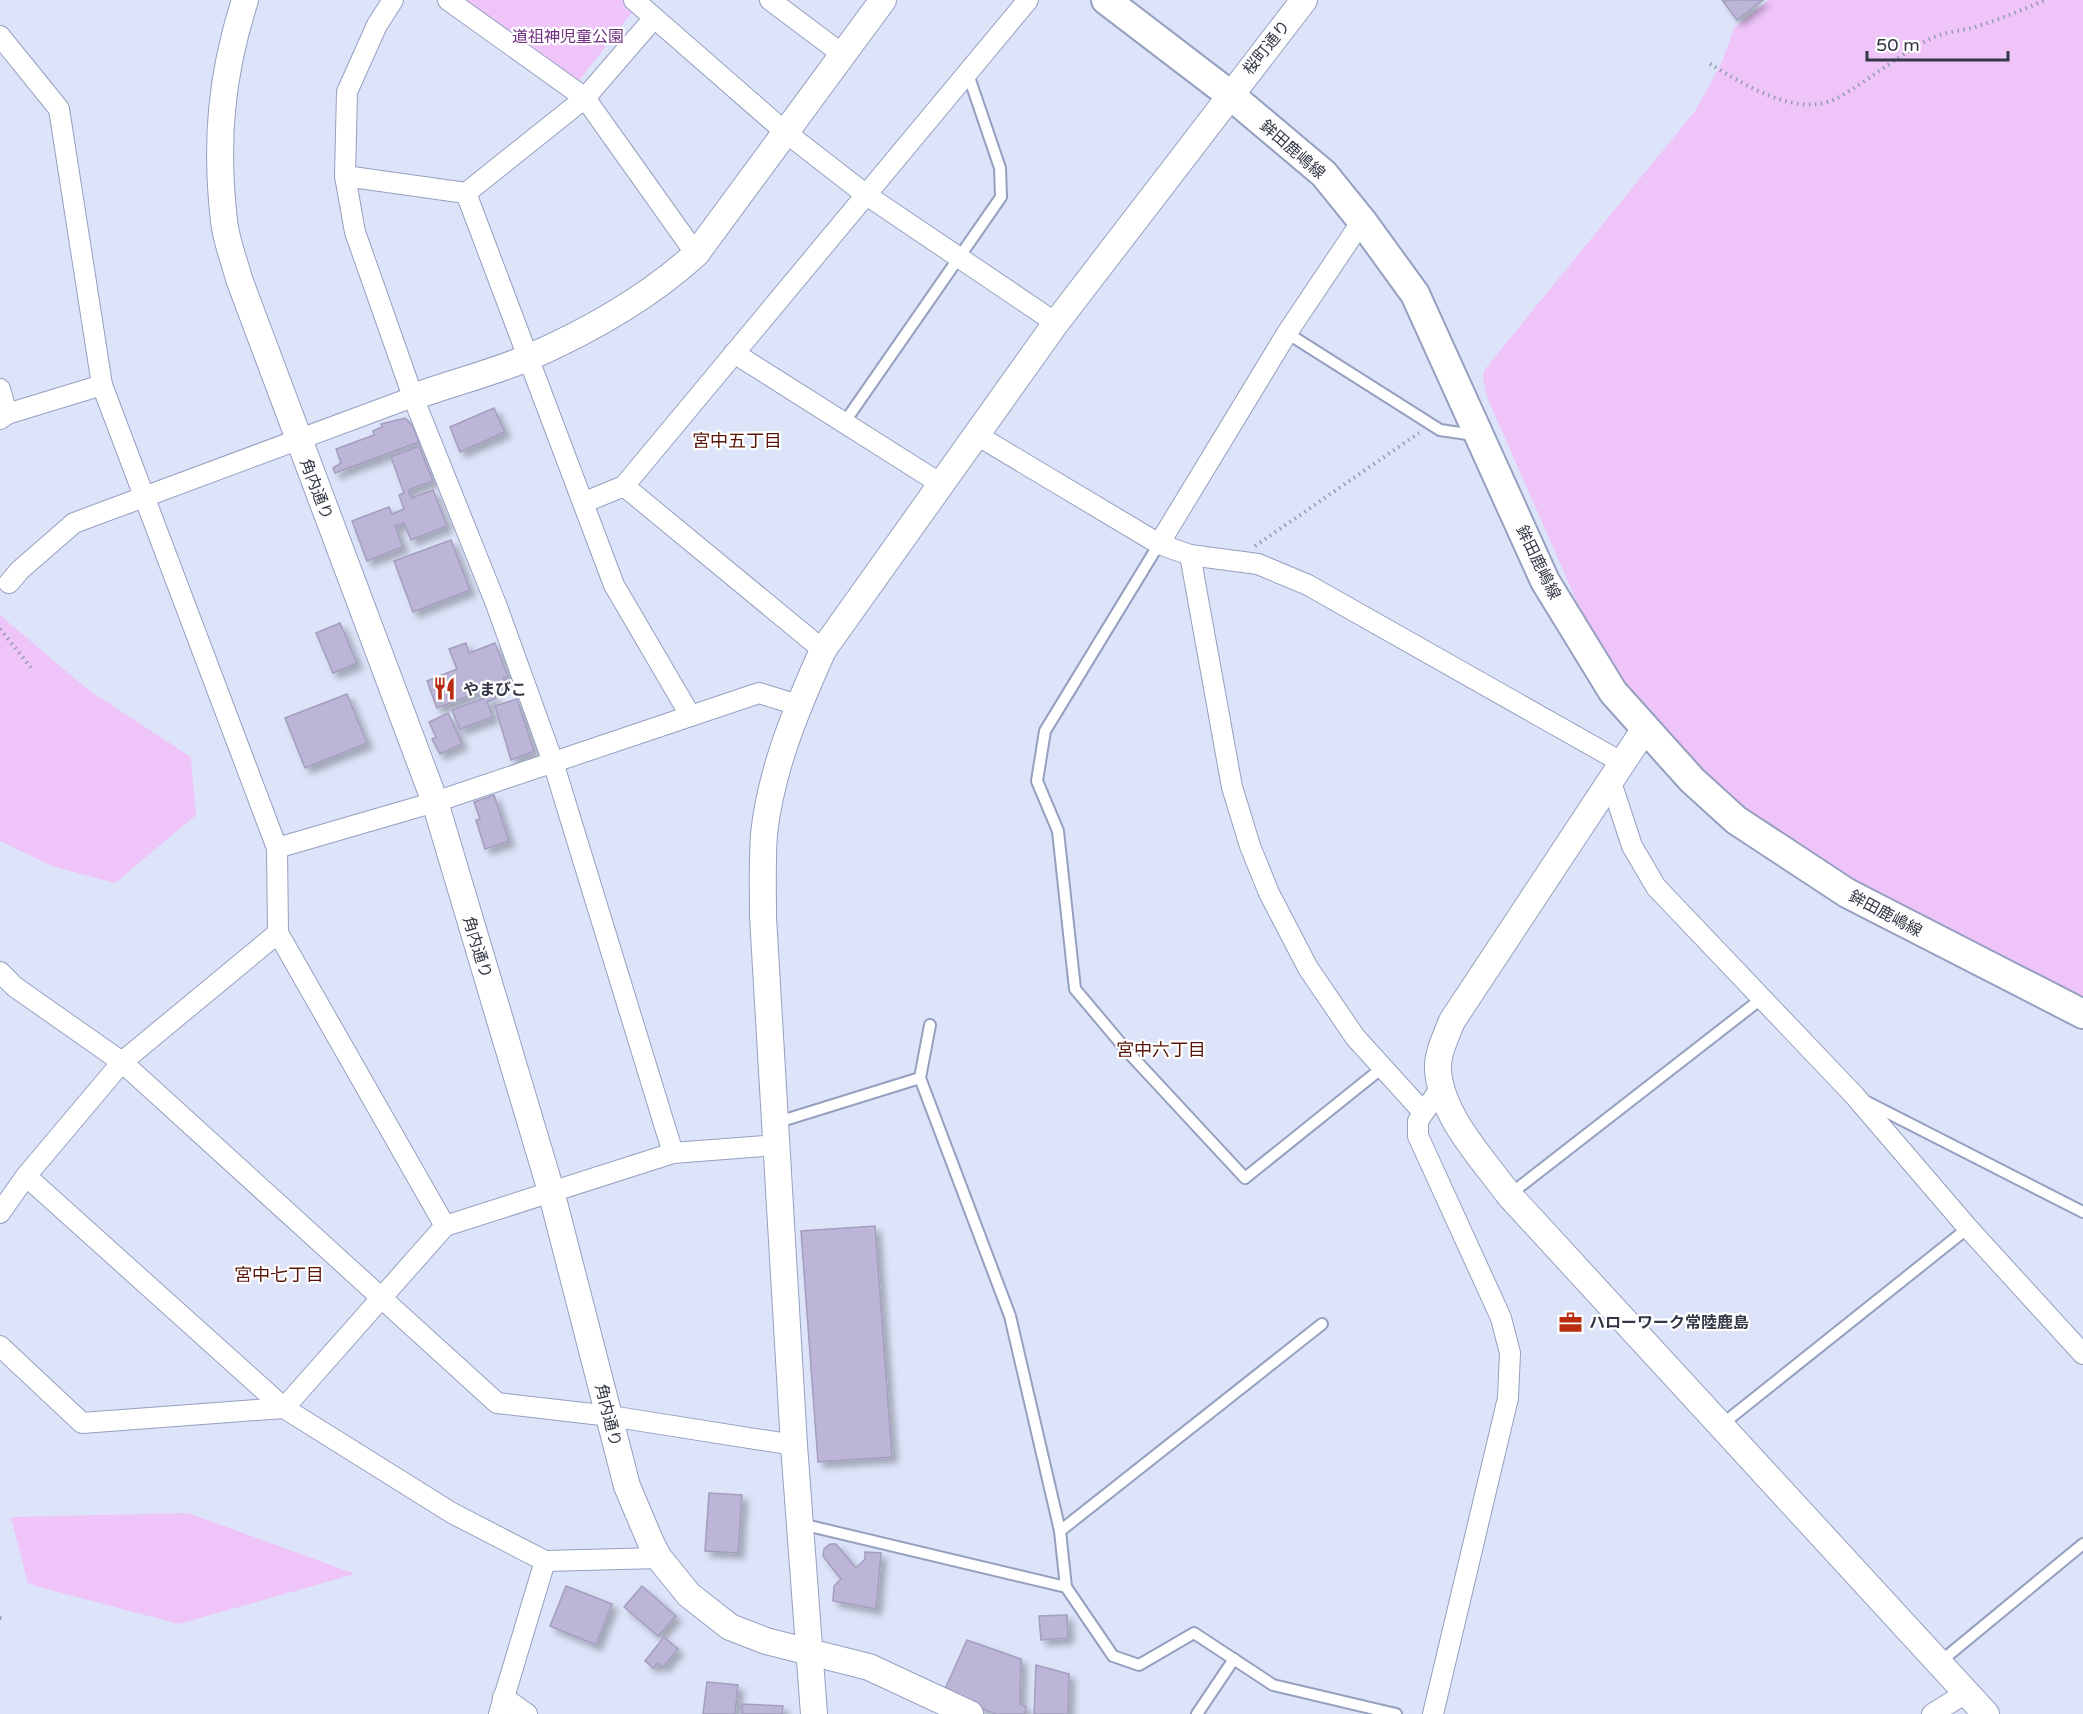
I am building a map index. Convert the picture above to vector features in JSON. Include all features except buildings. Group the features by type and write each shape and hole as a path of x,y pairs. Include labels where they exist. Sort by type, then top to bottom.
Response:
{"main road":[{"name":"鉾田鹿嶋線","path":"1106,0 1229,94 1324,174 1362,221 1415,294 1545,581 1613,692 1644,730 1692,780 1736,820 1847,893 2083,1014"}],"street":[{"name":"角内通り","path":"245,0 230,49 219,128 224,223 239,279 435,802 551,1191 627,1486 659,1558 689,1595 730,1627 766,1641 869,1667 970,1714"},
{"path":"393,0 377,25 347,92 345,176 355,232 413,397 496,604 553,762 673,1153"},
{"path":"448,0 585,98 696,254"},
{"path":"634,0 784,131 865,194 1056,324"},
{"path":"770,0 842,54"},
{"path":"9,583 20,570 74,523 298,438 529,357 601,322 677,271 696,254 784,131 883,0"},
{"path":"585,502 624,486 1028,0"},
{"name":"桜町通り","path":"813,1714 794,1445 763,917 764,833 781,754 798,705 823,650 975,434 1296,5"},
{"path":"345,176 466,193 585,98 654,18"},
{"path":"0,36 59,109 102,385 277,848 278,933 445,1226"},
{"path":"466,193 585,502 614,585 690,715"},
{"path":"1159,544 1287,333 1362,221"},
{"path":"734,353 941,484"},
{"path":"0,389 4,417 102,385"},
{"path":"975,434 1159,544 1190,555 1258,564 1308,585 1615,771 1632,846 1656,887 1854,1095 1968,1228 2083,1354"},
{"path":"624,486 823,650"},
{"path":"1190,555 1232,787 1250,846 1269,893 1308,968 1355,1037 1423,1112"},
{"path":"277,848 435,802 759,693 798,705"},
{"path":"1644,730 1452,1021 1438,1068 1441,1087 1453,1116 1509,1195 1986,1714"},
{"path":"1,1210 26,1176 122,1062 278,933"},
{"path":"0,972 15,987 122,1062 497,1403 610,1416 794,1445"},
{"path":"1432,1714 1508,1398 1510,1353 1501,1318 1418,1136 1418,1121 1441,1087"},
{"path":"0,1346 82,1423 284,1408 382,1300 445,1226 673,1153 776,1134"},
{"path":"26,1176 284,1408 452,1513 545,1561 659,1558"},
{"path":"527,1714 501,1705 545,1561"},
{"path":"1932,1714 1966,1693"}],"lane":[{"path":"844,423 1001,197 1000,168 968,74"},
{"path":"1287,333 1440,430 1481,436"},
{"path":"1159,544 1045,731 1037,781 1058,831 1075,989 1128,1052 1245,1178 1382,1068"},
{"path":"1509,1195 1761,999"},
{"path":"930,1025 920,1078 1010,1316 1060,1531 1066,1587 1113,1656 1139,1665 1194,1633 1273,1685 1396,1714"},
{"path":"776,1134 920,1078"},
{"path":"1854,1095 2083,1212"},
{"path":"1720,1426 1968,1228"},
{"path":"1060,1531 1322,1324"},
{"path":"801,1524 1066,1587"},
{"path":"1940,1662 2083,1544"},
{"path":"1197,1714 1234,1659"}],"path":[{"path":"1710,64 1749,87 1793,103 1820,104 1837,98 1885,64 1934,37 2013,14 2045,0"},
{"path":"1233,561 1432,425"},
{"path":"0,629 33,670"}],"green space":[{"name":"道祖神児童公園","path":"465,0 623,0 634,10 574,87"},
{"path":"1769,0 2083,0 2083,999 1857,887 1741,810 1698,772 1637,699 1596,645 1487,397 1483,377 1485,369 1695,111 1722,62 1734,28"},
{"path":"0,615 87,689 191,757 196,815 115,883 52,866 0,841"},
{"path":"188,1513 355,1574 179,1624 28,1584 11,1517"}],"place":[{"name":"やまびこ","path":"445,689"},
{"name":"ハローワーク常陸鹿島","path":"1571,1322"}],"district":[{"name":"宮中五丁目","path":"737,441"},
{"name":"宮中六丁目","path":"1161,1050"},
{"name":"宮中七丁目","path":"279,1275"}]}
